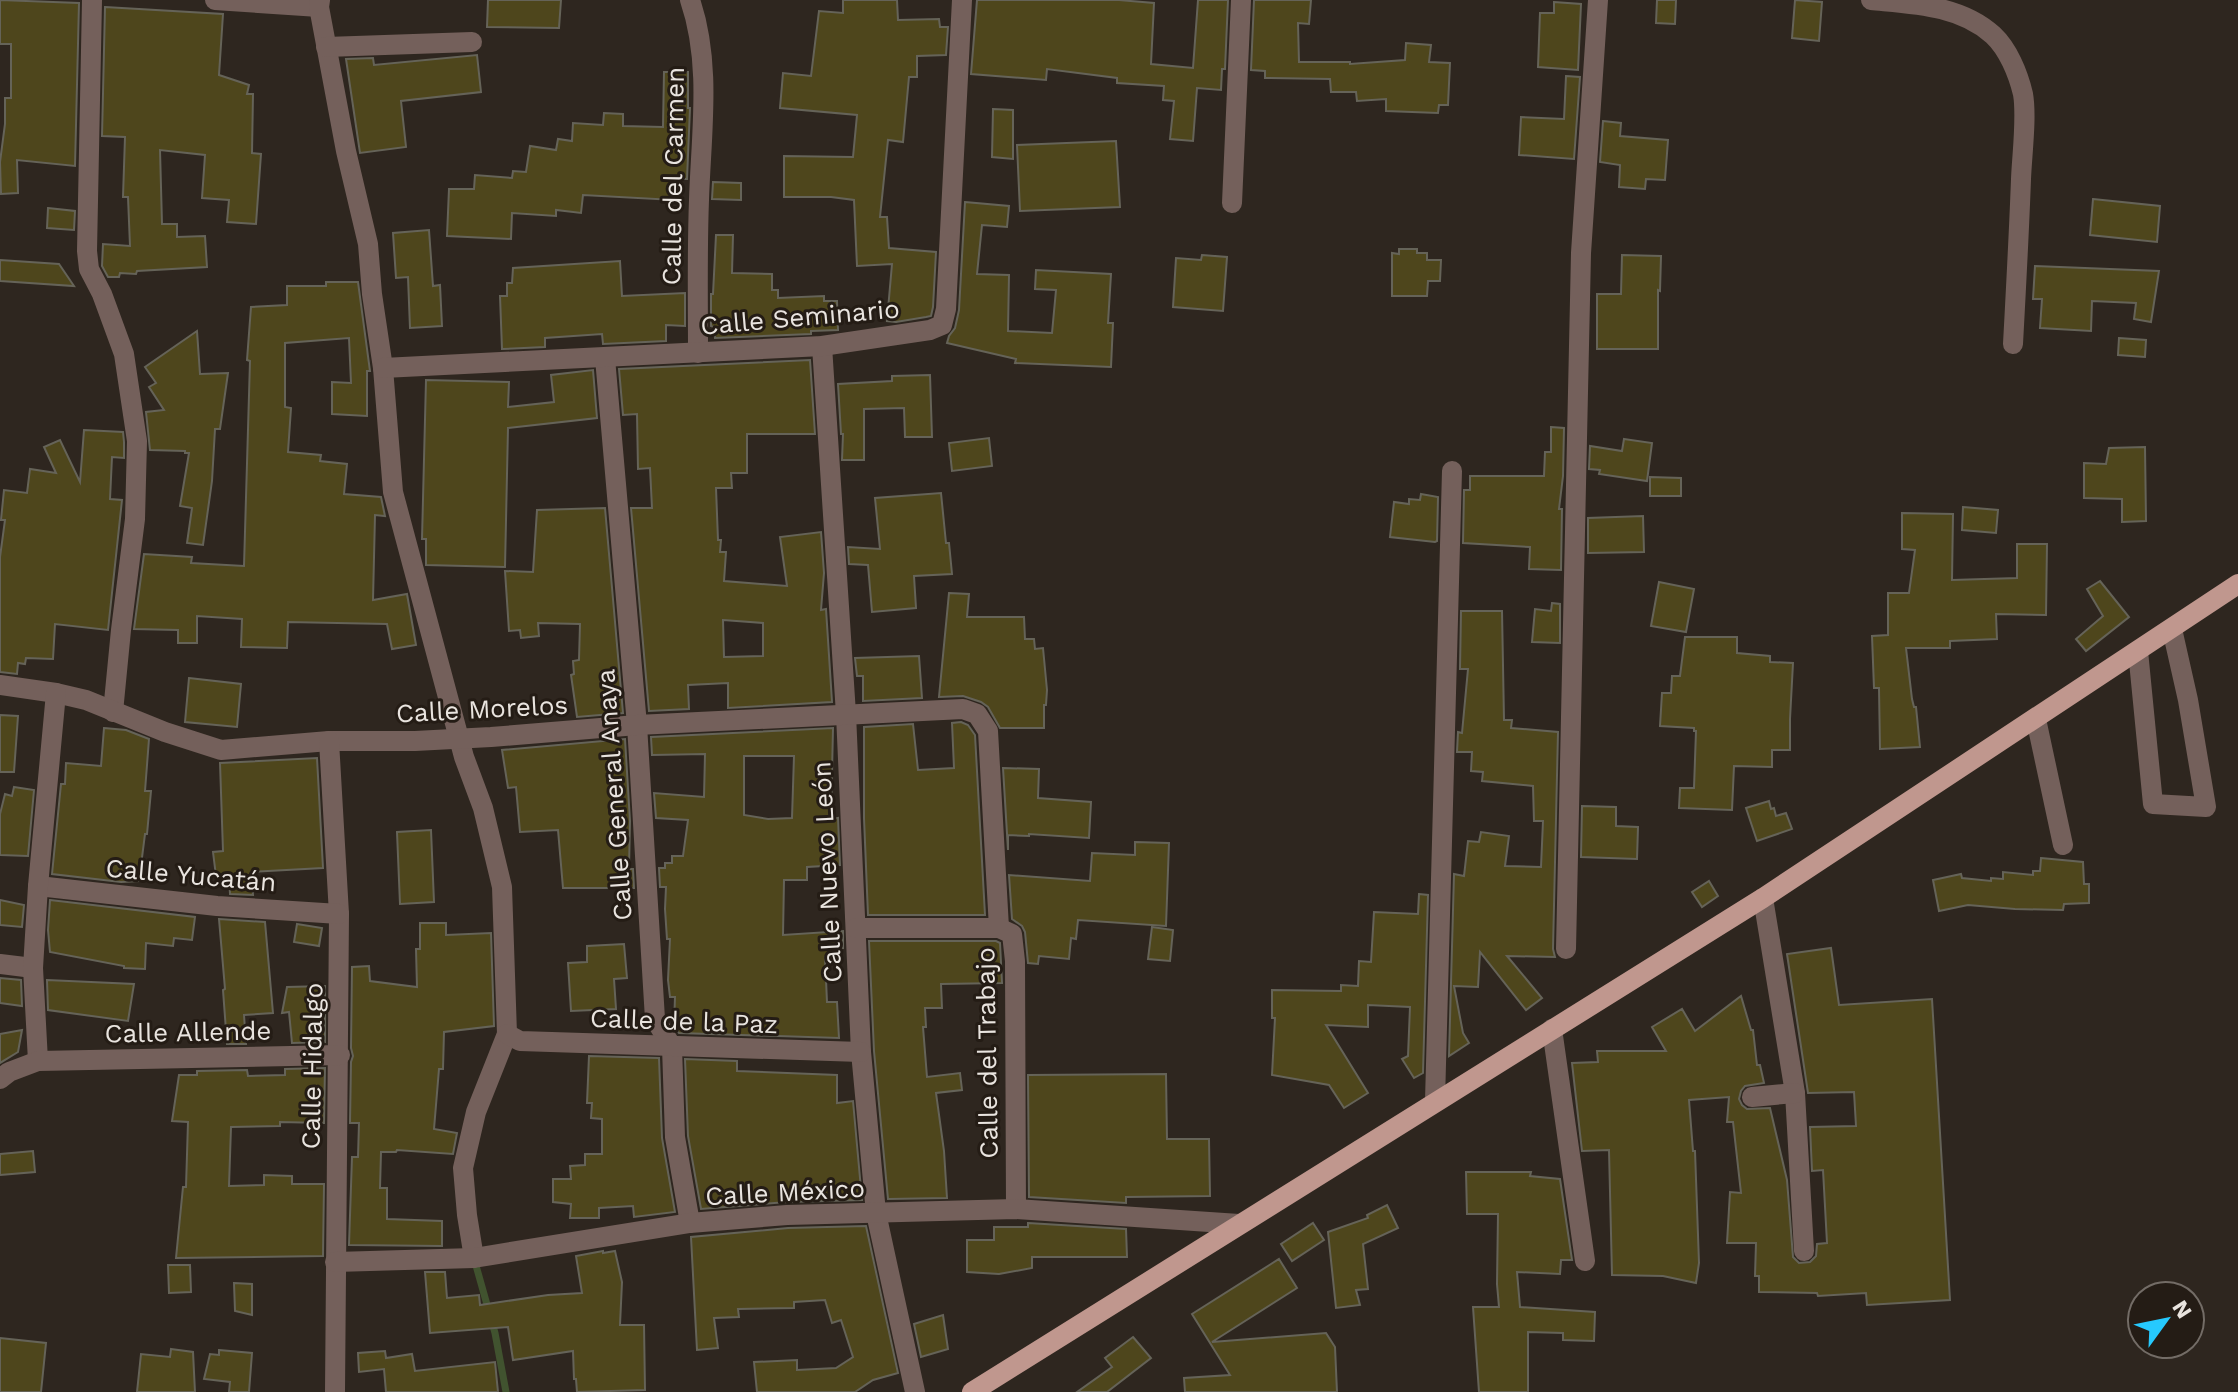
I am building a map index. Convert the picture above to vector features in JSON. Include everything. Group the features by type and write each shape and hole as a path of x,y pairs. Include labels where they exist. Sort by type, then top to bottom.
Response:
{"main road":[{"path":"972,1392 1763,898 2238,584"}],"street":[{"path":"92,0 87,251 89,269 102,294 124,354 137,441 135,519 113,712"},
{"path":"215,0 319,4 346,151 368,244 383,368 393,492 464,757 483,808 502,887 507,1034 476,1112 463,1168 474,1258"},
{"name":"Calle del Carmen","path":"690,0 705,78 699,203 698,353"},
{"name":"Calle Seminario","path":"383,368 822,346 930,330 942,325 946,309 962,0"},
{"path":"1232,203 1241,0"},
{"path":"1566,949 1581,253 1598,0"},
{"path":"1871,0 1950,11 1969,19 1993,35 2011,60 2023,95 2013,344"},
{"path":"326,47 472,42"},
{"name":"Calle Nuevo León","path":"822,346 846,714 861,1052 876,1213 915,1392"},
{"name":"Calle General Anaya","path":"605,358 637,725 655,1019 672,1047 675,1137 690,1223"},
{"path":"1435,1101 1452,471"},
{"path":"2138,651 2153,804 2206,807 2172,629"},
{"name":"Calle Morelos","path":"0,685 86,700 165,732 221,750 329,741 415,741 846,714 963,709 977,714"},
{"path":"0,1079 9,1072 38,1061 33,968 56,693"},
{"name":"Calle del Trabajo","path":"977,714 988,731 999,928 1012,934 1015,961 1016,1209"},
{"path":"2036,719 2063,845"},
{"name":"Calle Hidalgo","path":"329,741 339,914 335,1392"},
{"name":"Calle Yucatán","path":"38,886 217,906 339,914"},
{"path":"1763,898 1795,1093 1804,1251"},
{"path":"856,928 999,928"},
{"path":"0,964 33,968"},
{"path":"1552,1029 1585,1261"},
{"name":"Calle de la Paz","path":"507,1034 520,1041 861,1052"},
{"name":"Calle Allende","path":"38,1061 340,1055"},
{"path":"1752,1097 1795,1093"},
{"name":"Calle México","path":"335,1262 474,1258 690,1223 787,1215 1016,1209 1239,1224"}],"building":[{"path":"0,0 79,3 75,166 17,160 18,193 1,194 5,98 11,98 11,44 0,44"},
{"path":"488,0 561,0 559,28 487,27"},
{"path":"843,0 897,0 898,20 939,19 940,27 948,27 946,55 917,56 917,77 909,77 903,142 888,140 880,217 887,217 889,248 936,252 931,316 887,321 892,264 857,266 854,200 784,197 784,156 853,157 857,115 780,108 783,73 811,76 819,11 843,13"},
{"path":"977,0 1119,0 1154,3 1151,64 1193,68 1198,0 1228,0 1221,90 1197,88 1193,141 1170,139 1174,101 1163,100 1164,86 1117,83 1117,78 1047,69 1046,80 971,74"},
{"path":"1254,0 1311,0 1309,24 1298,23 1299,62 1350,64 1405,60 1406,43 1431,45 1429,62 1450,63 1448,105 1439,105 1438,113 1386,111 1386,99 1357,101 1356,92 1331,92 1330,79 1265,78 1265,71 1251,70"},
{"path":"1657,0 1676,0 1675,24 1656,23"},
{"path":"1795,0 1822,2 1819,41 1792,38"},
{"path":"1554,2 1581,4 1578,70 1538,67 1540,13 1554,13"},
{"path":"105,7 223,14 219,75 249,85 247,94 253,94 252,153 261,154 256,224 227,222 229,200 202,198 205,155 160,150 162,224 177,224 177,237 205,236 207,267 137,271 136,274 120,273 119,277 108,277 102,266 103,244 130,246 128,197 123,197 125,137 102,136"},
{"path":"477,55 481,92 401,101 406,147 360,153 346,59 373,58 374,65"},
{"path":"664,72 688,72 687,179 675,179 674,200 583,195 581,213 556,210 556,216 512,213 511,239 447,236 449,189 474,189 475,175 512,178 513,171 526,172 530,146 556,150 558,139 572,141 573,123 603,125 604,113 623,114 623,126 663,127"},
{"path":"1566,76 1580,77 1574,159 1519,155 1521,117 1564,119"},
{"path":"993,109 1013,110 1013,159 992,157"},
{"path":"1603,121 1621,123 1620,136 1668,140 1665,180 1646,179 1645,189 1619,187 1620,165 1600,162"},
{"path":"1116,141 1120,207 1020,211 1017,145"},
{"path":"713,182 741,183 741,200 712,199"},
{"path":"2093,199 2160,206 2157,242 2090,235"},
{"path":"965,202 1009,206 1007,227 982,225 977,274 1009,275 1008,331 1052,333 1056,290 1035,289 1036,270 1111,274 1108,323 1113,323 1111,367 1015,363 1016,359 947,343 959,310"},
{"path":"48,208 75,211 74,230 47,228"},
{"path":"429,230 433,286 440,285 442,326 410,328 408,277 396,278 393,233"},
{"path":"716,235 733,235 732,273 772,274 772,290 778,290 778,298 824,296 824,301 837,301 838,330 715,338 714,327 711,326 711,294"},
{"path":"1399,249 1417,249 1417,253 1427,253 1427,260 1441,260 1440,281 1428,281 1427,296 1392,296 1392,253 1399,254"},
{"path":"1202,255 1227,257 1223,311 1173,307 1176,258 1201,260"},
{"path":"1622,255 1661,256 1658,349 1597,349 1597,294 1621,294"},
{"path":"0,260 59,264 74,286 0,281"},
{"path":"620,261 622,296 685,293 685,326 666,325 666,341 603,344 602,334 545,338 545,347 502,349 500,296 507,296 507,283 512,283 513,268"},
{"path":"2035,266 2159,271 2151,322 2134,319 2136,303 2092,301 2091,331 2040,328 2042,299 2033,299"},
{"path":"326,282 358,282 370,371 367,371 367,416 332,414 332,382 351,383 349,338 285,343 285,407 291,408 288,452 321,455 320,461 347,464 344,494 381,497 385,516 375,515 373,600 407,594 416,645 392,649 387,624 288,622 287,648 241,647 242,619 197,616 197,643 178,643 178,630 134,629 144,554 192,557 191,563 244,566 250,361 247,360 251,307 287,305 287,286 326,286"},
{"path":"197,331 200,374 228,373 220,429 215,429 203,545 187,543 192,508 180,506 189,453 150,450 146,412 164,410 149,387 156,383 145,367"},
{"path":"2119,338 2146,340 2145,357 2118,355"},
{"path":"810,360 815,434 747,434 747,473 731,473 732,488 716,488 718,540 721,540 720,552 726,552 724,581 787,586 780,537 821,532 824,573 821,610 826,609 832,702 728,708 728,683 688,685 689,709 649,711 631,508 652,508 650,468 638,469 637,414 623,415 619,369","holes":["723,620 763,623 763,656 724,657"]},
{"path":"593,370 597,418 508,428 505,567 426,565 426,539 422,539 426,380 509,382 508,407 554,402 551,375"},
{"path":"930,375 932,437 905,437 904,408 864,409 864,460 842,460 838,384 892,381 892,376"},
{"path":"1551,427 1564,428 1559,509 1562,509 1561,570 1529,569 1530,547 1463,543 1464,490 1470,490 1470,476 1544,476 1545,452 1551,452"},
{"path":"84,430 123,432 124,458 112,457 110,499 122,500 108,630 55,624 53,659 26,658 25,664 18,663 17,674 0,672 0,557 5,520 1,520 4,490 27,493 30,469 56,473 44,447 60,440 80,482"},
{"path":"989,438 992,466 952,471 949,443"},
{"path":"1624,439 1652,443 1647,481 1599,474 1600,470 1589,469 1590,446 1622,451"},
{"path":"2145,447 2146,521 2122,522 2122,499 2084,498 2084,463 2106,464 2109,448"},
{"path":"1650,477 1681,478 1681,496 1650,496"},
{"path":"941,493 952,574 914,576 916,608 872,612 868,565 849,564 848,547 880,549 875,498"},
{"path":"1421,494 1438,497 1437,541 1390,537 1394,502 1409,504 1409,499 1420,500"},
{"path":"1963,507 1998,510 1996,533 1962,530"},
{"path":"605,508 623,713 577,717 571,675 574,674 573,661 579,660 580,624 538,623 539,636 521,638 520,630 509,631 505,571 533,572 537,510"},
{"path":"1902,513 1953,514 1952,580 2017,578 2017,544 2047,544 2046,615 1996,614 1997,639 1950,641 1950,648 1906,648 1920,747 1880,749 1879,688 1874,688 1872,636 1888,635 1888,593 1909,593 1915,550 1902,549"},
{"path":"1643,516 1644,552 1588,553 1588,518"},
{"path":"2100,581 2129,617 2086,651 2076,639 2103,616 2087,589"},
{"path":"1659,582 1694,589 1686,632 1651,626"},
{"path":"949,593 969,594 967,617 1024,617 1025,639 1034,639 1035,649 1043,648 1047,690 1044,728 1000,728 988,707 981,702 963,696 939,697"},
{"path":"1552,603 1560,604 1560,643 1532,642 1535,609 1551,611"},
{"path":"1461,611 1502,611 1504,720 1512,720 1511,728 1558,732 1555,957 1507,956 1542,998 1526,1010 1480,952 1478,987 1454,986 1463,1033 1469,1043 1449,1056 1454,874 1464,876 1468,841 1479,842 1481,832 1509,836 1505,866 1541,867 1543,821 1534,821 1533,786 1482,781 1483,772 1471,771 1472,752 1457,752 1458,732 1462,733 1468,669 1460,669"},
{"path":"1685,637 1737,637 1737,653 1770,656 1770,662 1793,663 1790,750 1772,750 1772,767 1734,766 1732,810 1679,808 1680,788 1694,788 1696,731 1694,728 1660,726 1662,693 1671,693 1672,676 1680,676"},
{"path":"919,656 922,698 863,701 863,676 857,676 855,658"},
{"path":"189,678 241,684 237,727 185,722"},
{"path":"0,715 18,716 14,772 0,772"},
{"path":"952,723 968,725 975,735 985,915 868,915 864,727 913,724 918,770 954,768"},
{"path":"104,728 126,730 149,739 145,791 151,791 139,881 121,882 52,874 66,763 101,766"},
{"path":"833,728 831,819 838,818 840,865 807,867 807,880 784,880 783,935 843,931 843,948 835,949 835,957 825,957 827,1002 837,1002 839,1038 679,1033 674,1026 675,997 670,997 668,980 670,939 667,939 666,887 660,887 659,868 665,868 665,863 672,863 672,856 683,856 688,820 656,818 654,793 704,797 705,754 652,755 651,737","holes":["744,756 794,756 792,818 768,819 744,815"]},
{"path":"625,739 630,821 629,869 633,869 634,888 563,888 558,830 520,832 516,787 508,788 502,750"},
{"path":"317,758 323,868 251,872 253,895 230,894 229,875 216,876 213,852 223,851 220,763"},
{"path":"1003,768 1039,769 1038,798 1091,802 1089,838 1008,835 1008,850"},
{"path":"14,787 34,790 28,856 0,855 0,814 5,794 12,796"},
{"path":"1769,801 1776,816 1786,813 1792,829 1757,841 1746,808"},
{"path":"1582,806 1616,807 1616,826 1638,827 1637,859 1581,857"},
{"path":"431,830 434,902 400,904 397,832"},
{"path":"1135,842 1169,843 1166,926 1078,920 1076,939 1071,938 1069,959 1039,956 1038,964 1028,963 1025,932 1012,919 1009,875 1090,881 1092,853 1135,855"},
{"path":"2041,858 2083,862 2084,884 2089,884 2089,903 2064,904 2063,910 1968,905 1939,911 1933,880 1961,874 1962,878 1991,881 1991,878 2003,879 2003,872 2033,875 2033,871 2040,871"},
{"path":"1709,881 1718,896 1702,907 1692,892"},
{"path":"1419,894 1428,895 1423,1073 1414,1078 1402,1059 1408,1056 1410,1007 1368,1005 1368,1027 1326,1025 1368,1093 1344,1108 1329,1085 1272,1075 1275,1018 1272,1018 1272,990 1341,991 1341,985 1358,986 1359,961 1371,962 1374,912 1418,914"},
{"path":"0,900 24,905 22,927 0,925"},
{"path":"50,900 195,917 192,940 174,938 173,946 146,943 145,969 124,968 50,952"},
{"path":"219,919 265,922 273,1013 244,1015 246,1044 227,1044"},
{"path":"420,923 446,923 446,935 491,933 494,1026 444,1032 443,1069 439,1069 434,1129 457,1133 453,1154 397,1150 381,1152 380,1188 387,1188 387,1219 442,1221 442,1246 349,1245 352,1157 358,1157 359,1123 350,1123 352,967 369,966 370,981 417,987 416,949 420,949"},
{"path":"297,924 322,928 319,946 294,942"},
{"path":"1152,927 1173,930 1170,961 1148,959"},
{"path":"869,941 1000,943 1002,983 941,984 942,1008 925,1008 926,1027 923,1027 927,1077 960,1073 962,1090 936,1093 947,1198 888,1199 874,1051"},
{"path":"624,944 627,978 614,979 616,1009 571,1011 568,963 587,962 587,946"},
{"path":"1831,948 1839,1005 1932,999 1950,1300 1867,1305 1866,1293 1818,1296 1817,1293 1759,1292 1759,1276 1755,1276 1756,1243 1727,1243 1730,1192 1741,1193 1733,1122 1727,1122 1729,1097 1689,1100 1695,1151 1699,1263 1696,1283 1663,1276 1612,1275 1609,1150 1582,1151 1572,1063 1598,1062 1597,1051 1666,1051 1652,1027 1682,1009 1695,1031 1741,996 1753,1030 1757,1065 1760,1065 1764,1083 1745,1086 1739,1099 1747,1109 1770,1108 1787,1180 1793,1257 1799,1263 1810,1262 1816,1256 1817,1244 1827,1243 1823,1170 1812,1171 1810,1127 1856,1126 1854,1092 1808,1093 1787,954"},
{"path":"0,978 21,980 22,1006 0,1003"},
{"path":"47,980 134,984 128,1021 48,1010"},
{"path":"325,986 325,1042 292,1043 289,1012 282,1013 287,987"},
{"path":"22,1030 18,1052 0,1063 0,1034"},
{"path":"589,1056 659,1058 662,1138 675,1212 634,1217 633,1206 599,1208 599,1218 570,1218 571,1204 553,1202 553,1179 571,1179 570,1166 585,1165 585,1154 602,1154 602,1119 591,1118 592,1103 587,1103"},
{"path":"685,1059 737,1061 737,1071 837,1075 837,1103 853,1101 862,1200 701,1209 688,1136"},
{"path":"325,1068 324,1123 280,1122 280,1126 231,1127 229,1186 264,1185 264,1175 292,1176 292,1184 324,1184 323,1256 176,1258 183,1187 186,1187 188,1122 172,1121 179,1075 197,1075 197,1071 247,1070 248,1076 285,1075 285,1069"},
{"path":"1166,1074 1167,1139 1209,1139 1210,1196 1126,1197 1126,1203 1029,1197 1028,1075"},
{"path":"33,1151 35,1172 0,1175 0,1154"},
{"path":"1466,1172 1531,1172 1530,1176 1560,1179 1572,1260 1561,1260 1560,1274 1517,1272 1520,1307 1595,1312 1594,1341 1563,1340 1563,1333 1528,1332 1528,1392 1479,1392 1473,1307 1499,1307 1498,1214 1467,1214"},
{"path":"1387,1205 1398,1228 1363,1244 1368,1289 1356,1290 1360,1305 1336,1308 1328,1232 1368,1218 1367,1215"},
{"path":"1028,1223 1126,1229 1127,1257 1032,1257 1032,1268 999,1274 967,1272 967,1240 994,1240 994,1227 1028,1227"},
{"path":"1313,1223 1324,1240 1292,1261 1281,1244"},
{"path":"866,1226 898,1373 873,1380 855,1392 757,1392 754,1362 797,1360 797,1370 836,1368 853,1357 841,1320 832,1323 825,1300 794,1302 794,1308 738,1309 739,1317 714,1318 718,1348 697,1350 691,1237 788,1228"},
{"path":"615,1251 622,1282 620,1325 644,1325 645,1390 577,1392 573,1351 513,1360 508,1327 430,1333 425,1272 445,1272 447,1298 479,1295 480,1305 582,1293 576,1256"},
{"path":"1279,1259 1297,1288 1212,1342 1326,1333 1335,1347 1337,1392 1185,1392 1184,1378 1230,1375 1192,1314"},
{"path":"168,1265 190,1265 191,1292 169,1293"},
{"path":"234,1283 252,1284 252,1315 235,1311"},
{"path":"943,1315 948,1349 921,1357 914,1324"},
{"path":"1133,1337 1151,1358 1107,1392 1077,1392 1112,1367 1105,1358"},
{"path":"0,1338 46,1343 41,1392 0,1392"},
{"path":"171,1349 193,1352 195,1392 137,1392 141,1354 170,1357"},
{"path":"219,1350 252,1353 249,1392 229,1392 230,1382 204,1379 210,1354 219,1355"},
{"path":"385,1351 386,1358 412,1354 415,1371 495,1362 498,1392 386,1392 384,1369 359,1372 358,1353"}],"waterway":[{"path":"475,1262 495,1333 506,1392"}]}
